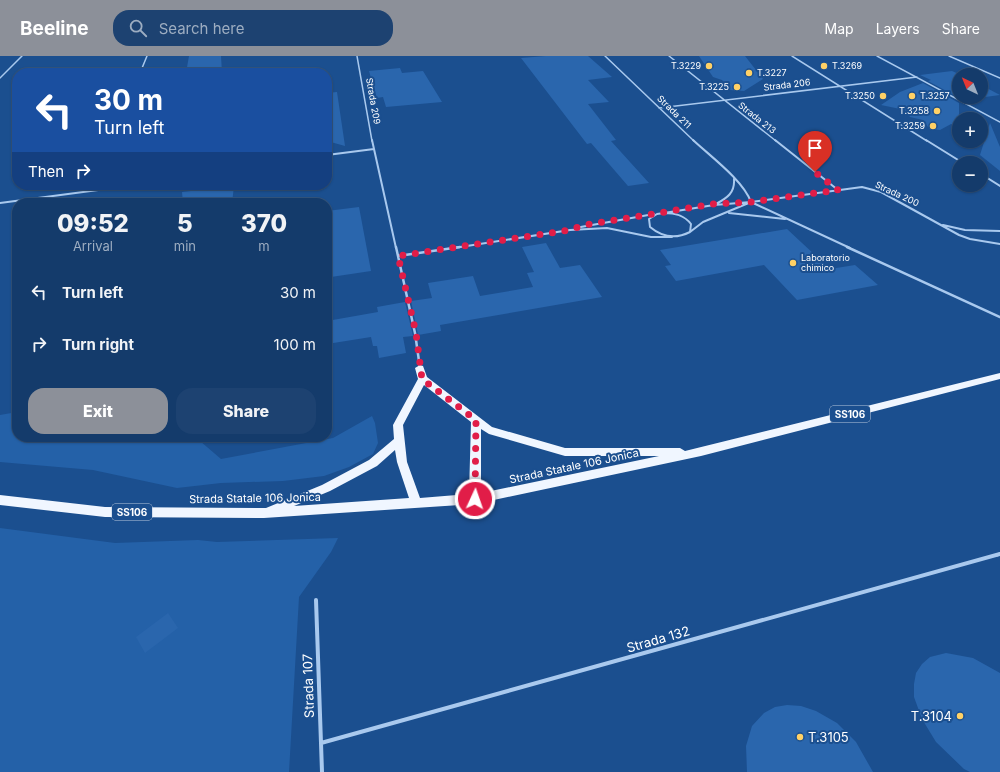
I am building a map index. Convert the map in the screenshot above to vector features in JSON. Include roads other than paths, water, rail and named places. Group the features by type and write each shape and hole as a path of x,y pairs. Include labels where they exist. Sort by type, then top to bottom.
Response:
{"main road":[{"path":"417,504 402,462 398,425 422,379 420,368"},
{"name":"Strada Statale 106 Jonica","path":"0,500 105,512 264,513 475,499 701,452 1000,376"},
{"path":"422,379 489,430 565,452 701,452"},
{"path":"475,499 476,420"},
{"path":"264,513 326,488 373,463 399,441"}],"lane":[{"path":"0,78 22,56"},
{"path":"142,68 147,56"},
{"name":"Strada 209","path":"357,56 374,149 416,333 420,368"},
{"name":"Strada 211","path":"605,56 734,179 748,194 751,202"},
{"name":"Strada 213","path":"669,56 838,190"},
{"path":"792,56 952,156"},
{"path":"877,56 1000,122"},
{"path":"949,56 1000,78"},
{"name":"Strada 206","path":"659,108 916,77"},
{"path":"332,154 374,149"},
{"path":"988,178 1000,186"},
{"path":"714,204 731,195 734,191 734,179"},
{"name":"Strada 200","path":"751,202 862,187 872,189 897,200 959,235 970,239 1000,244"},
{"path":"35,198 92,190"},
{"path":"0,203 12,201"},
{"path":"398,256 570,230 607,228 651,237 672,237 685,235 702,222 728,213 751,202"},
{"path":"570,230 584,225 714,204 751,202 1000,317"},
{"path":"664,213 678,215 689,221 691,224 690,232"},
{"path":"728,213 773,216 792,220"},
{"path":"657,214 649,219 650,227 659,234 672,237"},
{"name":"Strada 200","path":"940,224 965,230 982,232 1000,231"},
{"name":"Strada 132","path":"321,742 1000,554"},
{"name":"Strada 107","path":"316,600 322,772"}],"place":[{"name":"T.3229","path":"709,66"},
{"name":"T.3269","path":"824,66"},
{"name":"T.3227","path":"749,73"},
{"name":"T.3225","path":"737,87"},
{"name":"T.3250","path":"883,96"},
{"name":"T.3257","path":"912,96"},
{"name":"T.3258","path":"937,111"},
{"name":"T.3259","path":"933,126"},
{"name":"Laboratorio chimico","path":"793,263"},
{"name":"T.3104","path":"960,716"},
{"name":"T.3105","path":"800,737"}]}
